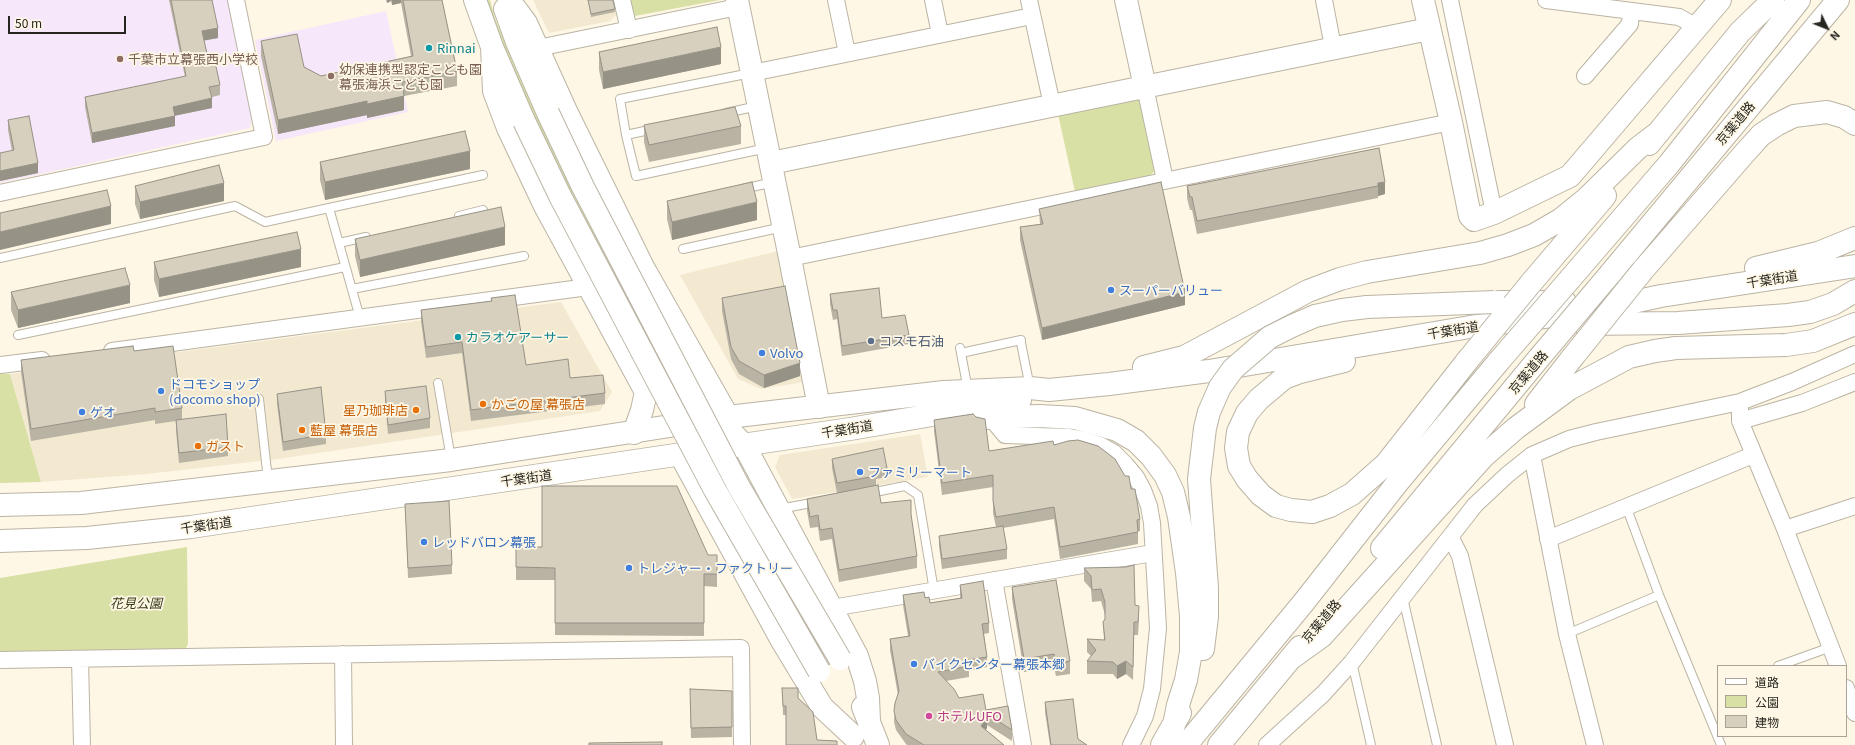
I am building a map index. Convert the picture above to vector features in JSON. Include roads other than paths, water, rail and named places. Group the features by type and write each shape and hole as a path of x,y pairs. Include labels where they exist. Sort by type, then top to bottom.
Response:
{"main road":[{"path":"475,0 492,47 524,121 560,196 714,490 819,671 854,741"},
{"path":"502,0 517,42 583,187 739,487 840,659 869,721 878,745"},
{"path":"509,0 526,23 566,111 644,269 728,417"},
{"path":"1126,0 1145,87"},
{"path":"1423,0 1451,122 1470,216 1474,220 1478,220 1494,213 1570,176 1720,0"},
{"path":"1773,0 1740,32 1659,132 1531,283 1467,361 1386,464 1352,494 1330,506 1312,512 1291,510 1276,506 1261,495 1247,479 1239,466 1236,448 1238,432 1247,413 1258,399 1284,378 1470,327 1678,323 1788,315 1810,312 1833,304 1855,291"},
{"name":"京葉道路","path":"1186,745 1304,602 1398,482 1499,361 1669,164 1799,0"},
{"name":"京葉道路","path":"1219,745 1838,0"},
{"path":"738,3 784,227 818,407"},
{"path":"771,164 1333,47 1429,29"},
{"path":"492,47 494,91 508,128 588,287 646,392 642,410 634,433"},
{"path":"1516,428 1642,270 1761,135 1794,116 1827,112 1844,117 1855,124"},
{"path":"1109,384 1126,372 1184,358 1308,291 1340,278 1480,253 1508,245 1534,235 1560,220 1586,199 1638,148 1659,132"},
{"path":"1661,296 1683,286 1818,253 1855,238"},
{"name":"千葉街道","path":"0,505 81,503 451,460 634,433 728,417 944,392 1040,389 1109,384 1209,371 1470,327 1596,310 1661,296 1855,266"},
{"path":"1162,745 1174,725 1195,678 1202,650 1207,618 1207,588 1200,479 1205,428 1209,412 1220,387 1233,369 1270,337 1310,319 1342,310 1367,307 1494,302 1573,302 1596,310"},
{"path":"1290,659 1322,636 1484,456 1516,428 1569,389 1629,358 1655,351 1676,348 1786,345 1813,341 1855,324"},
{"name":"千葉街道","path":"0,541 87,538 191,527 744,445 934,415 1032,398 1040,389"},
{"path":"934,415 955,420 1040,416 1075,418 1118,430 1136,441 1151,456 1165,476 1173,492 1179,517 1188,573 1191,616 1189,659 1186,680 1178,705 1174,725"},
{"path":"697,422 733,434 744,445 857,656 867,692 869,721"},
{"path":"680,454 781,639 822,707 854,741"}],"street":[{"path":"0,193 264,137 236,0"},
{"path":"622,0 628,30"},
{"path":"836,0 847,53"},
{"path":"933,0 940,34"},
{"path":"1029,0 1052,105"},
{"path":"1324,0 1333,47"},
{"path":"1450,0 1494,213"},
{"path":"1546,0 1602,4 1631,11 1678,17 1697,27"},
{"path":"538,48 628,30 738,3"},
{"path":"1585,76 1630,24 1631,11"},
{"path":"752,73 1032,16"},
{"path":"1145,87 1165,180"},
{"path":"790,258 1451,122"},
{"path":"93,353 588,287"},
{"path":"1271,744 1323,694 1352,662 1451,538 1475,505 1507,475 1532,455 1569,439 1596,432 1740,402 1792,382 1855,354"},
{"path":"0,365 55,358"},
{"path":"1740,421 1802,402 1855,382"},
{"path":"1740,402 1740,421 1753,456 1785,529 1838,665"},
{"path":"991,418 1005,435 1046,436 1085,440 1100,445 1114,453 1136,477 1143,490 1149,506 1158,628 1152,689 1145,716 1131,745"},
{"path":"1532,455 1567,634 1595,745"},
{"path":"1548,539 1626,506 1753,456"},
{"path":"1785,529 1855,506"},
{"path":"1451,538 1460,556 1505,745"},
{"path":"832,608 1153,553"},
{"path":"994,580 1023,745"},
{"path":"0,660 741,648 742,745"},
{"path":"343,654 344,745"},
{"path":"80,658 82,745"},
{"path":"1847,691 1855,713"}],"lane":[{"path":"752,73 620,99 626,135 636,176 771,164"},
{"path":"720,115 759,106"},
{"path":"626,135 665,126"},
{"path":"736,191 771,164"},
{"path":"0,258 235,206 264,222 483,175"},
{"path":"329,208 360,318"},
{"path":"453,217 483,210"},
{"path":"682,249 784,227"},
{"path":"339,243 377,235"},
{"path":"352,288 524,256"},
{"path":"18,335 345,267"},
{"path":"968,391 960,351 1021,342 1040,389"},
{"path":"438,383 451,460"},
{"path":"259,399 268,481"},
{"path":"860,494 905,486 918,495 934,591"},
{"path":"779,509 822,501"},
{"path":"1626,506 1659,595 1720,745"},
{"path":"1567,634 1659,595"},
{"path":"1403,598 1437,745"},
{"path":"1781,665 1831,647"},
{"path":"1352,662 1371,745"}],"place":[{"name":"Rinnai","path":"429,48"},
{"name":"千葉市立幕張西小学校","path":"120,59"},
{"name":"幼保連携型認定こども園 幕張海浜こども園","path":"331,76"},
{"name":"スーパーバリュー","path":"1111,290"},
{"name":"カラオケアーサー","path":"458,337"},
{"name":"コスモ石油","path":"871,341"},
{"name":"Volvo","path":"762,353"},
{"name":"ドコモショップ (docomo shop)","path":"161,391"},
{"name":"かごの屋 幕張店","path":"483,404"},
{"name":"星乃珈琲店","path":"416,410"},
{"name":"ゲオ","path":"82,412"},
{"name":"藍屋 幕張店","path":"302,430"},
{"name":"ガスト","path":"198,446"},
{"name":"ファミリーマート","path":"860,472"},
{"name":"レッドバロン幕張","path":"424,542"},
{"name":"トレジャー・ファクトリー","path":"629,568"},
{"name":"バイクセンター幕張本郷","path":"914,664"},
{"name":"ホテルUFO","path":"929,716"}],"park label":[{"name":"花見公園","path":"136,603"}]}
